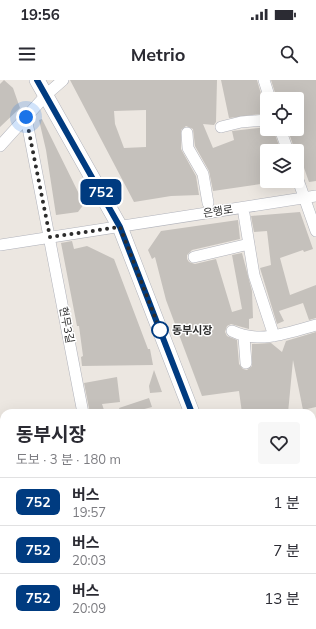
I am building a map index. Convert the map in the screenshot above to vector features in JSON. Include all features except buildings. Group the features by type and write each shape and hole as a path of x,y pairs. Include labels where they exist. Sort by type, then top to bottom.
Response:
{"street":[{"path":"37,80 47,94 120,227 190,409"},
{"path":"0,146 47,94 62,80"},
{"path":"264,80 268,92"},
{"name":"현무3길","path":"26,117 82,409"},
{"path":"221,127 242,122 260,121"},
{"name":"은행로","path":"187,133 188,148 203,174 208,203"},
{"path":"301,188 316,231"},
{"name":"은행로","path":"120,227 316,196"},
{"path":"244,214 254,275 274,336"},
{"path":"0,245 120,227"},
{"path":"194,257 249,244"},
{"path":"232,332 244,337 264,338 316,325"},
{"path":"244,337 246,363"}],"bus line":[{"name":"752","path":"37,80 47,94 120,227 190,409"}],"place":[{"name":"동부시장","path":"160,330"}],"route":[{"path":"26,117 50,237 120,227 160,330"}]}
